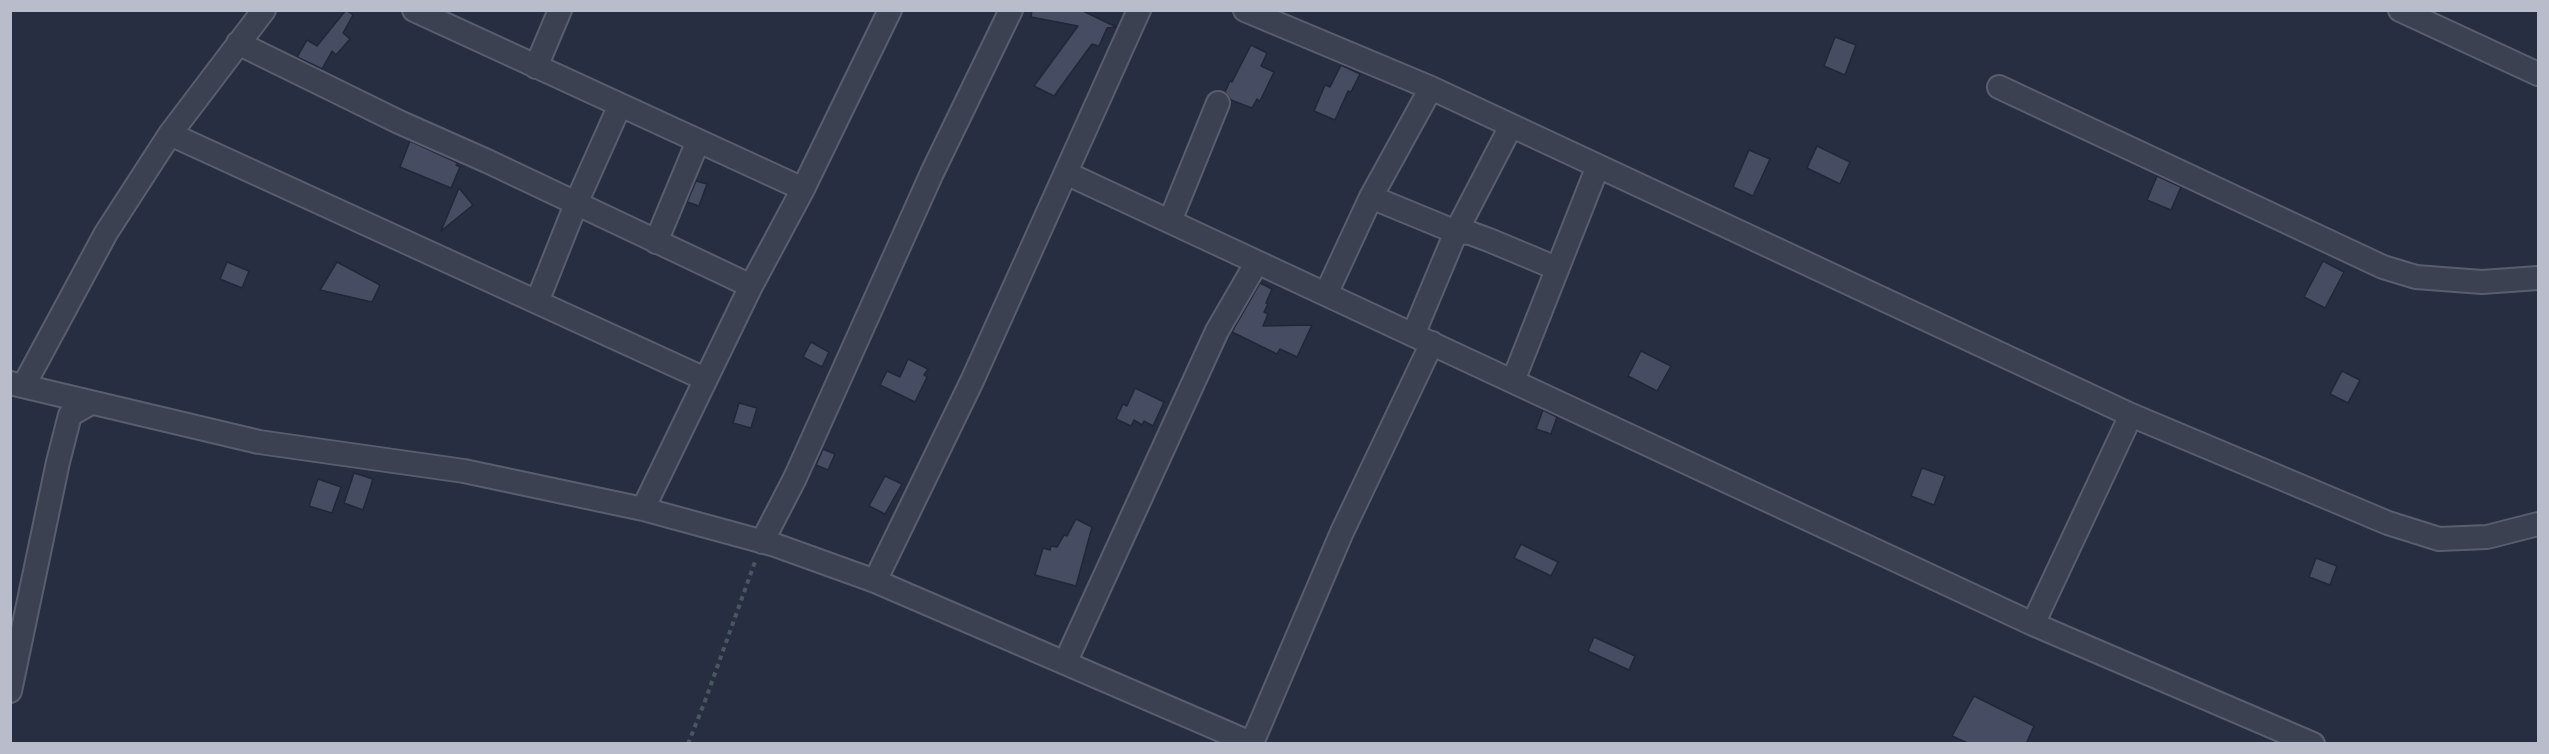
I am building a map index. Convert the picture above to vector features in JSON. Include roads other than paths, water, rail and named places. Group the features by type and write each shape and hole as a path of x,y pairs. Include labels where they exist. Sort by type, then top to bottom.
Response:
{"street":[{"path":"264,10 170,134 106,233 17,384 259,442 464,471 643,509 762,542 875,581 1253,743 1422,339 1456,232 1511,126"},
{"path":"414,10 802,189"},
{"path":"536,67 560,10"},
{"path":"643,509 751,286 802,189 890,10"},
{"path":"762,542 795,478 873,300 1011,10"},
{"path":"875,581 972,381 1068,174 1139,10"},
{"path":"1245,10 1431,88 2132,415 2388,523 2439,539 2487,537 2538,524"},
{"path":"2400,10 2538,74"},
{"path":"238,43 399,122 751,286"},
{"path":"1999,87 2383,267 2416,277 2482,282 2538,278"},
{"path":"1326,294 1371,197 1431,88"},
{"path":"1170,221 1218,103"},
{"path":"537,302 576,203 620,105"},
{"path":"170,134 705,379"},
{"path":"656,242 698,141"},
{"path":"1513,381 1598,166"},
{"path":"1068,174 2033,624 2313,744"},
{"path":"1371,197 1456,232 1470,233 1556,268"},
{"path":"1065,663 1217,331 1257,262"},
{"path":"10,691 70,415 91,403"},
{"path":"2033,624 2132,415"}]}
